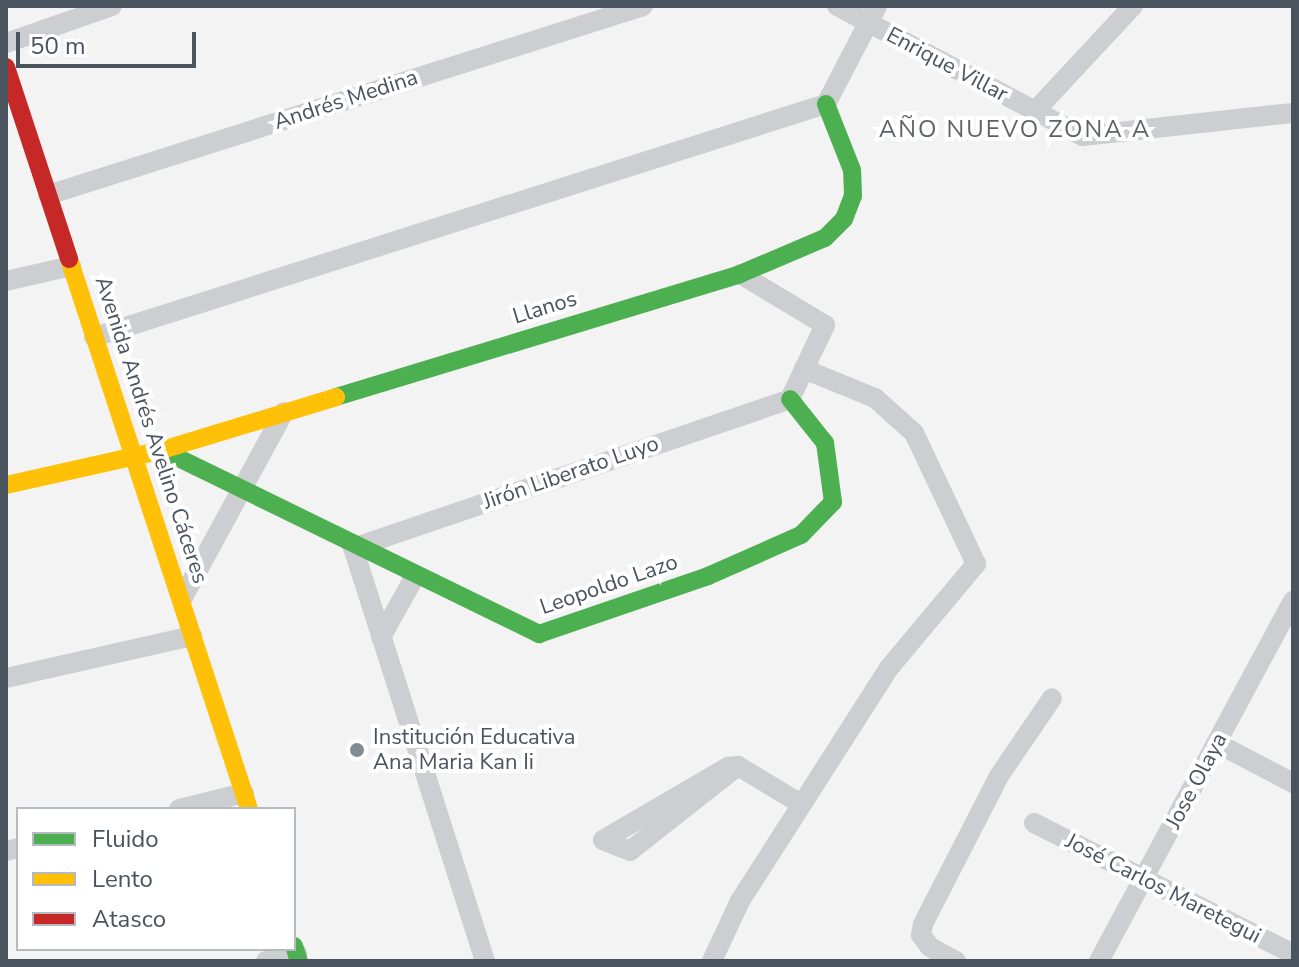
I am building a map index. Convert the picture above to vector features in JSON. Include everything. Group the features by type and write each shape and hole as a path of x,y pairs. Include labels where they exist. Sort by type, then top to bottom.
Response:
{"street":[{"path":"6,43 112,6"},
{"name":"Andrés Medina","path":"48,195 643,6"},
{"name":"Enrique Villar","path":"837,6 873,14 1035,111 1083,136 1293,113"},
{"path":"1035,111 1133,6"},
{"path":"94,337 826,104 873,14"},
{"name":"Avenida Andrés Avelino Cáceres","path":"7,75 247,801"},
{"name":"Llanos","path":"6,485 162,450 740,274 825,238 844,219 853,196 852,170 826,104"},
{"path":"6,281 71,266"},
{"path":"740,274 823,322 790,399"},
{"path":"712,961 740,901 889,668 976,564 914,433 875,398 804,369"},
{"name":"Jirón Liberato Luyo","path":"353,548 790,399"},
{"name":"Leopoldo Lazo","path":"162,450 414,578 539,634 708,576 801,535 833,502 825,443 790,399"},
{"path":"182,599 244,493 284,412"},
{"path":"353,548 485,961"},
{"path":"381,637 414,578"},
{"name":"Jose Olaya","path":"1099,961 1293,601"},
{"path":"6,678 192,636"},
{"path":"956,961 930,947 921,935 923,924 1007,762 1052,698"},
{"path":"1217,743 1293,783"},
{"path":"738,766 630,851 621,853 603,840 718,771 738,766 801,804"},
{"path":"196,807 247,801"},
{"name":"José Carlos Maretegui","path":"1034,823 1143,883 1293,954"},
{"path":"266,961 297,953"}],"traffic: fast":[{"path":"336,397 740,274 825,238 844,219 853,196 852,170 826,104"},
{"path":"162,450 539,634 708,576 801,535 833,502 825,443 790,399"},
{"path":"296,951 299,961"}],"traffic: slow":[{"path":"69,259 248,807"},
{"path":"6,485 162,450 336,397"}],"traffic: jam":[{"path":"6,67 69,259"}],"place":[{"name":"Institución Educativa Ana Maria Kan Ii","path":"357,750"}],"district":[{"name":"AÑO NUEVO ZONA A","path":"1015,130"}]}
